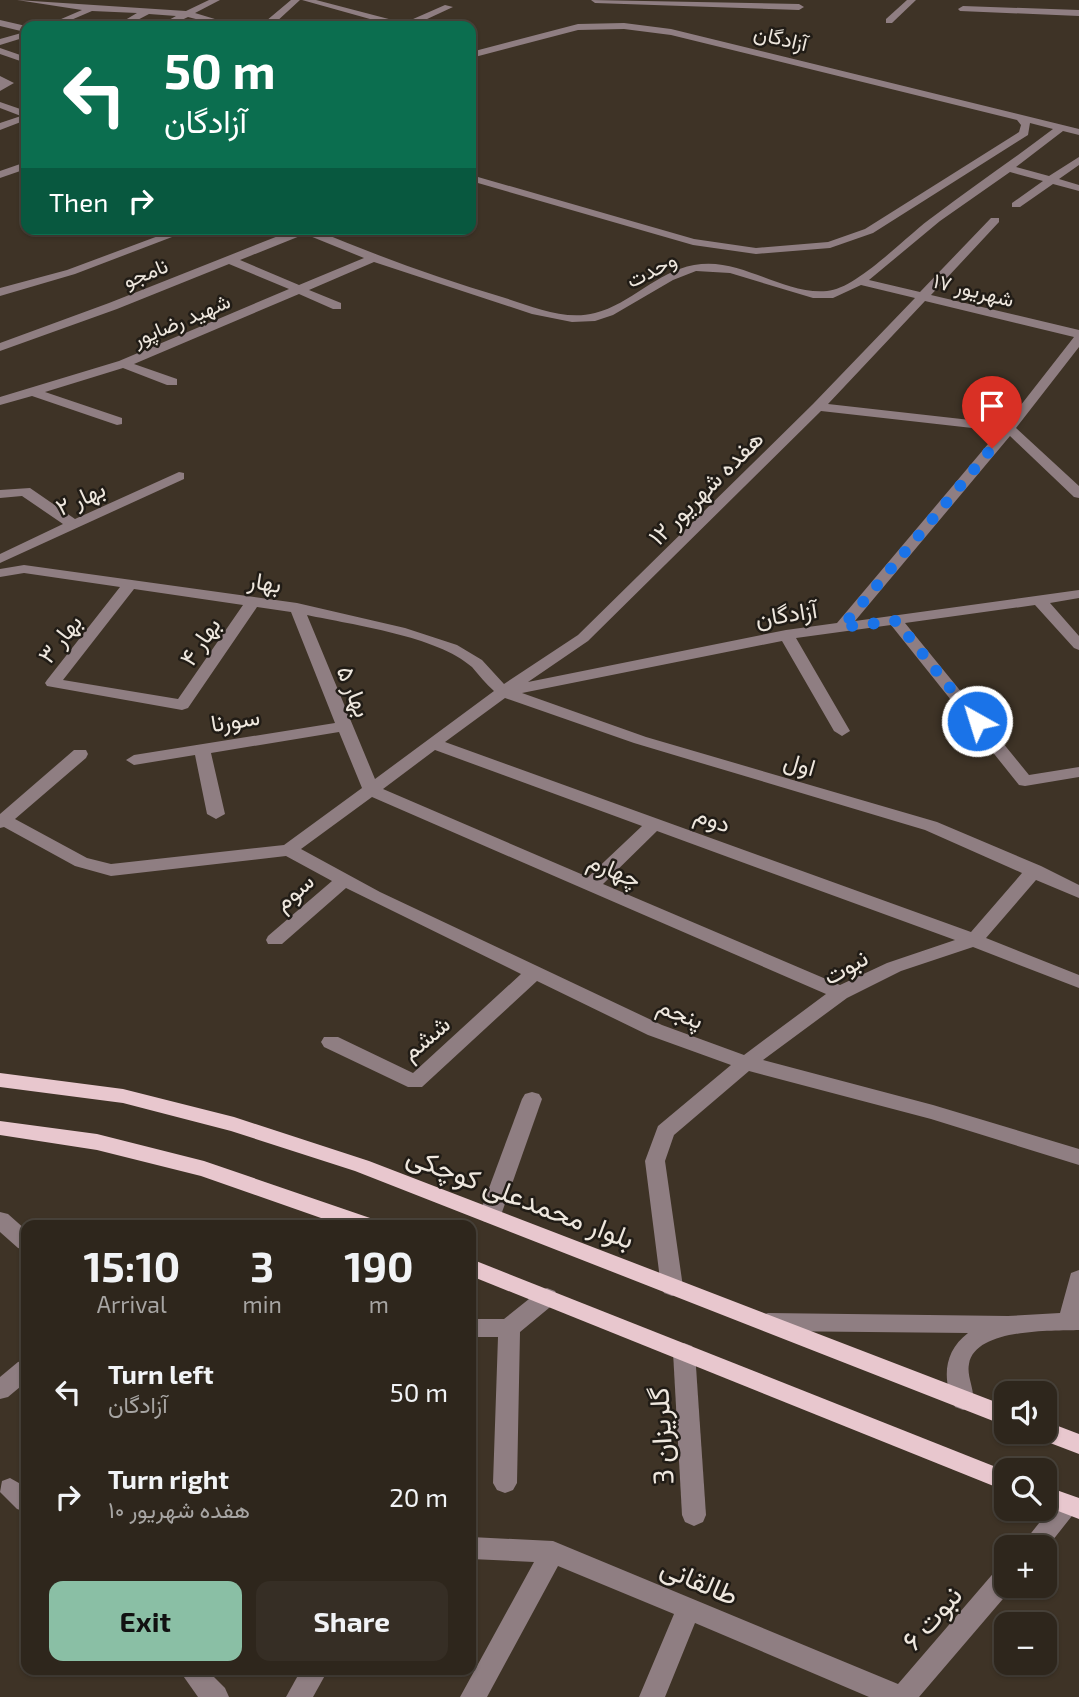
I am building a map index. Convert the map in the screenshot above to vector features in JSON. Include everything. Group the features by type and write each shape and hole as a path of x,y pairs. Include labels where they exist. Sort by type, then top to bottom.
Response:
{"main road":[{"name":"بلوار محمدعلی کوچکی","path":"0,1080 123,1096 234,1124 362,1166 994,1412"},
{"path":"0,1128 97,1142 204,1169 351,1220"},
{"path":"476,1268 994,1475"},
{"path":"1057,1436 1079,1444"},
{"path":"1057,1501 1074,1507"}],"street":[{"path":"24,0 63,6 187,14 211,21"},
{"path":"63,6 73,0"},
{"path":"62,21 107,0"},
{"path":"134,10 150,0"},
{"path":"172,21 215,0"},
{"path":"275,21 296,0"},
{"path":"306,0 386,21"},
{"path":"595,0 799,7"},
{"path":"889,21 912,0"},
{"path":"416,21 448,7"},
{"path":"963,9 1079,13"},
{"path":"129,21 147,12"},
{"path":"0,23 21,28"},
{"name":"آزادگان","path":"476,54 578,27 624,26 671,32 1079,132"},
{"path":"0,42 21,36"},
{"path":"0,51 21,58"},
{"path":"0,79 9,83 0,88"},
{"path":"0,105 21,114"},
{"path":"0,127 21,118"},
{"path":"476,179 693,242 756,251 830,245 869,232 1024,133 1026,125 1021,118"},
{"name":"وحدت","path":"317,235 444,284 563,318 592,318 612,312 672,276 694,268 720,267 743,271 808,294 842,292 1060,128"},
{"path":"1016,205 1079,160"},
{"path":"0,175 21,167"},
{"path":"1009,168 1079,188"},
{"name":"هفده شهریور ۱۲","path":"289,850 503,692 583,638 818,407 995,220"},
{"path":"3,289 71,272 172,235"},
{"name":"نامجو","path":"0,347 113,306 288,235"},
{"name":"شهید رضاپور","path":"0,401 123,364 373,258"},
{"path":"228,259 337,306"},
{"name":"۱۷ شهریور","path":"859,281 1079,334"},
{"path":"842,627 1079,340"},
{"path":"123,364 172,382"},
{"path":"34,392 117,421"},
{"path":"818,407 1009,428 1079,494"},
{"name":"بهار ۲","path":"0,559 179,476"},
{"path":"0,494 25,491 74,525"},
{"name":"بهار","path":"0,573 24,569 253,601 400,631 452,648 475,663 503,692"},
{"name":"بهار ۳","path":"130,584 53,683 182,705"},
{"name":"آزادگان","path":"503,692 786,635 1079,594"},
{"path":"1039,600 1079,645"},
{"name":"بهار ۴","path":"182,705 253,601"},
{"name":"بهار ۵","path":"297,608 371,790"},
{"path":"896,621 1025,781 1079,772"},
{"path":"786,635 842,731"},
{"name":"اول","path":"503,692 640,740 931,826 1035,870 1079,892"},
{"name":"سورنا","path":"134,761 345,726"},
{"name":"دوم","path":"434,744 974,940"},
{"path":"202,749 216,814"},
{"path":"80,754 2,822 81,862 111,870 289,850"},
{"name":"چهارم","path":"371,790 840,993"},
{"path":"591,885 655,824"},
{"name":"پنجم","path":"289,850 344,880 655,1030 746,1063 933,1112 1079,1157"},
{"path":"1035,870 974,940 1079,982"},
{"name":"سوم","path":"275,940 344,880"},
{"name":"نبوت","path":"672,1287 655,1161 665,1131 746,1063 840,993 894,967 974,940"},
{"name":"ششم","path":"331,1042 415,1082 536,972"},
{"path":"490,1215 532,1099"},
{"path":"0,1220 21,1238"},
{"path":"760,1322 1008,1325 1074,1321 1079,1279"},
{"path":"476,1328 509,1328 547,1297"},
{"path":"963,1400 956,1378 958,1356 974,1339 1008,1325"},
{"path":"505,1483 509,1328"},
{"name":"گلریزان 3","path":"684,1352 694,1516"},
{"path":"0,1390 21,1373"},
{"path":"1045,1535 1074,1507"},
{"name":"طالقانی","path":"476,1548 553,1552 901,1697"},
{"path":"473,1697 553,1552"},
{"name":"نبوت ۶","path":"901,1697 994,1591"},
{"path":"652,1697 688,1610"},
{"path":"195,1675 216,1697"},
{"path":"299,1697 312,1675"}],"route":[{"path":"977,721 896,621 842,627 992,448"}]}
